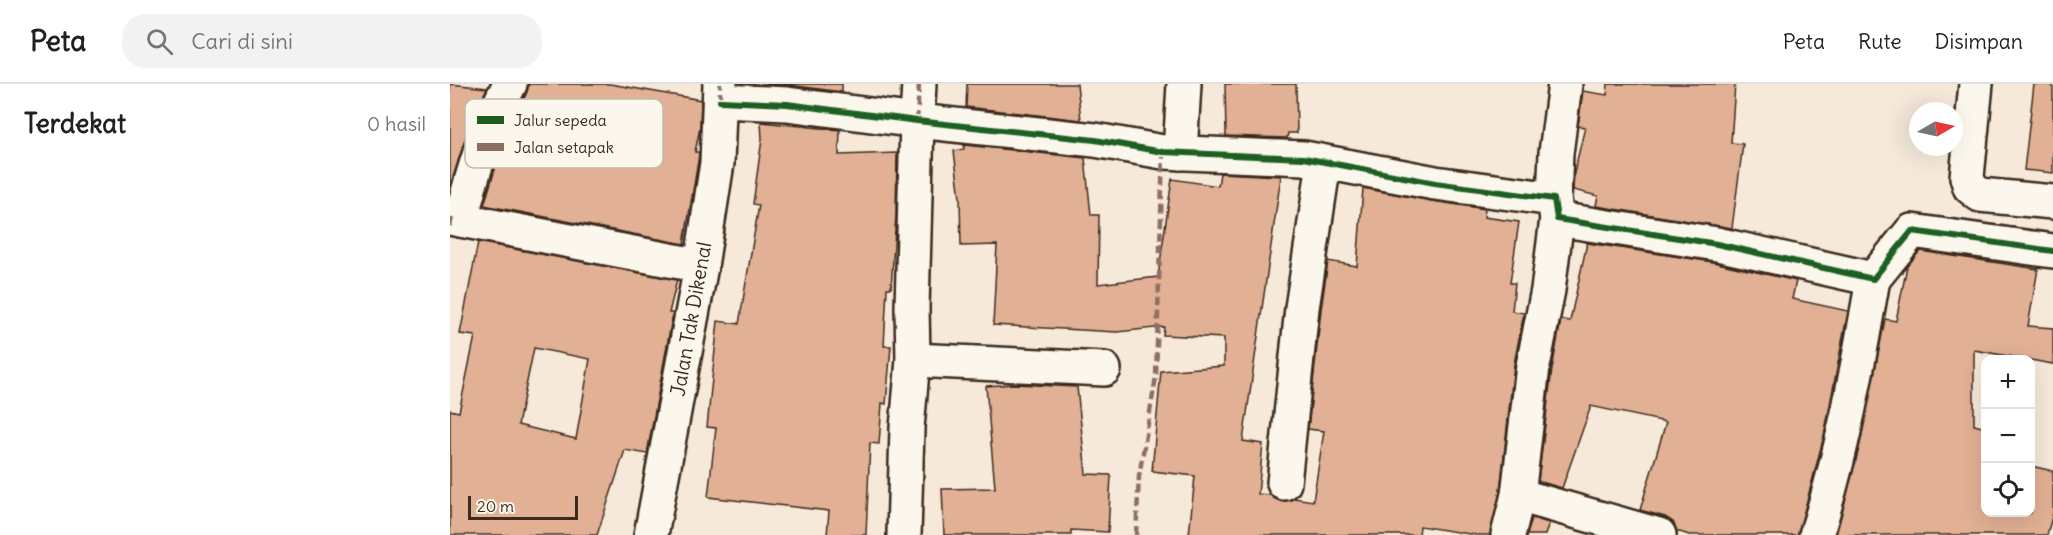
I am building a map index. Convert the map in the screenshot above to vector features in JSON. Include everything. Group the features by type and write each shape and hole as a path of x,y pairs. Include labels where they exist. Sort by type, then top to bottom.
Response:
{"street":[{"path":"501,99 510,84"},
{"path":"904,535 907,428 913,360 916,121 920,84"},
{"path":"1180,153 1184,84"},
{"path":"1508,535 1518,495 1533,366 1548,290 1556,209 1556,153 1565,84"},
{"path":"1976,84 1968,177 1970,187 1980,195 2053,202"},
{"path":"720,93 916,121 1014,130 1180,153 1304,158 1435,183 1874,279"},
{"name":"Jalan Tak Dikenal","path":"651,535 701,266 717,164 720,93"},
{"path":"1284,483 1302,308 1324,163"},
{"path":"474,168 453,221 701,266"},
{"path":"1816,535 1847,420 1874,279 1912,231 2053,251"},
{"path":"913,360 1104,369"},
{"path":"1518,495 1608,529 1659,535"}],"building":[{"path":"450,84 487,88 482,99 465,99 465,140 450,187"},
{"path":"529,84 610,84 701,100 700,128 695,152 699,152 698,161 684,244 484,205 495,168 663,168 663,99 524,99"},
{"path":"760,84 842,84 842,92 789,85"},
{"path":"967,84 1077,84 1081,120 966,107"},
{"path":"1225,84 1296,84 1297,133 1288,133 1287,138 1226,136"},
{"path":"1608,84 1735,84 1731,143 1743,144 1732,228 1596,206 1598,196 1573,190 1574,173 1585,127 1578,126 1583,91 1607,95"},
{"path":"2034,84 2053,85 2053,173 2024,170"},
{"path":"761,122 840,130 839,155 897,153 896,215 891,288 887,288 884,346 891,346 886,404 882,403 879,444 870,443 866,535 827,535 829,511 708,497 716,428 707,427 718,321 739,324 759,205 753,204 762,139"},
{"path":"964,145 1085,158 1091,215 1099,215 1098,284 1158,277 1172,179 1218,186 1220,173 1281,176 1243,441 1263,444 1258,494 1271,495 1282,502 1294,498 1313,501 1324,431 1308,429 1328,261 1357,266 1363,188 1485,209 1484,217 1519,222 1510,283 1515,283 1512,311 1524,313 1514,364 1500,492 1490,535 1420,526 1419,535 1189,535 1195,476 1152,471 1161,371 1224,366 1224,338 1163,335 1164,327 1117,332 993,325 997,245 961,246 960,198 954,151 964,149"},
{"path":"478,242 677,280 669,313 673,313 647,454 625,450 597,535 450,535 450,410 459,412 475,336 460,334","holes":["534,348 590,359 576,439 518,425"]},
{"path":"1587,243 1713,262 1796,281 1792,299 1848,311 1824,436 1798,535 1689,535 1677,531 1673,522 1665,517 1640,510 1666,422 1591,406 1562,488 1538,481 1552,369 1561,320 1570,321"},
{"path":"1920,251 2038,269 2028,326 2053,328 2053,364 2035,361 2035,355 2002,355 1974,350 1974,425 1981,427 1981,517 2035,517 2035,467 2053,471 2053,513 2047,535 1836,535 1860,444 1885,319 1896,321 1907,266"},
{"path":"1014,384 1077,387 1086,474 1111,475 1108,532 1071,530 1071,535 944,535 942,489 995,488 986,386"},
{"path":"1532,518 1549,523 1545,535 1527,535"}],"marked path":[{"path":"720,84 720,101"},
{"path":"917,121 919,84"},
{"path":"1136,535 1139,476 1156,377 1163,152"},
{"path":"450,226 452,218"}],"cycle path":[{"path":"720,101 787,104 1095,140 1163,152 1304,158 1435,183 1554,199 1557,219 1717,244 1873,279 1912,231 2053,251"}]}
